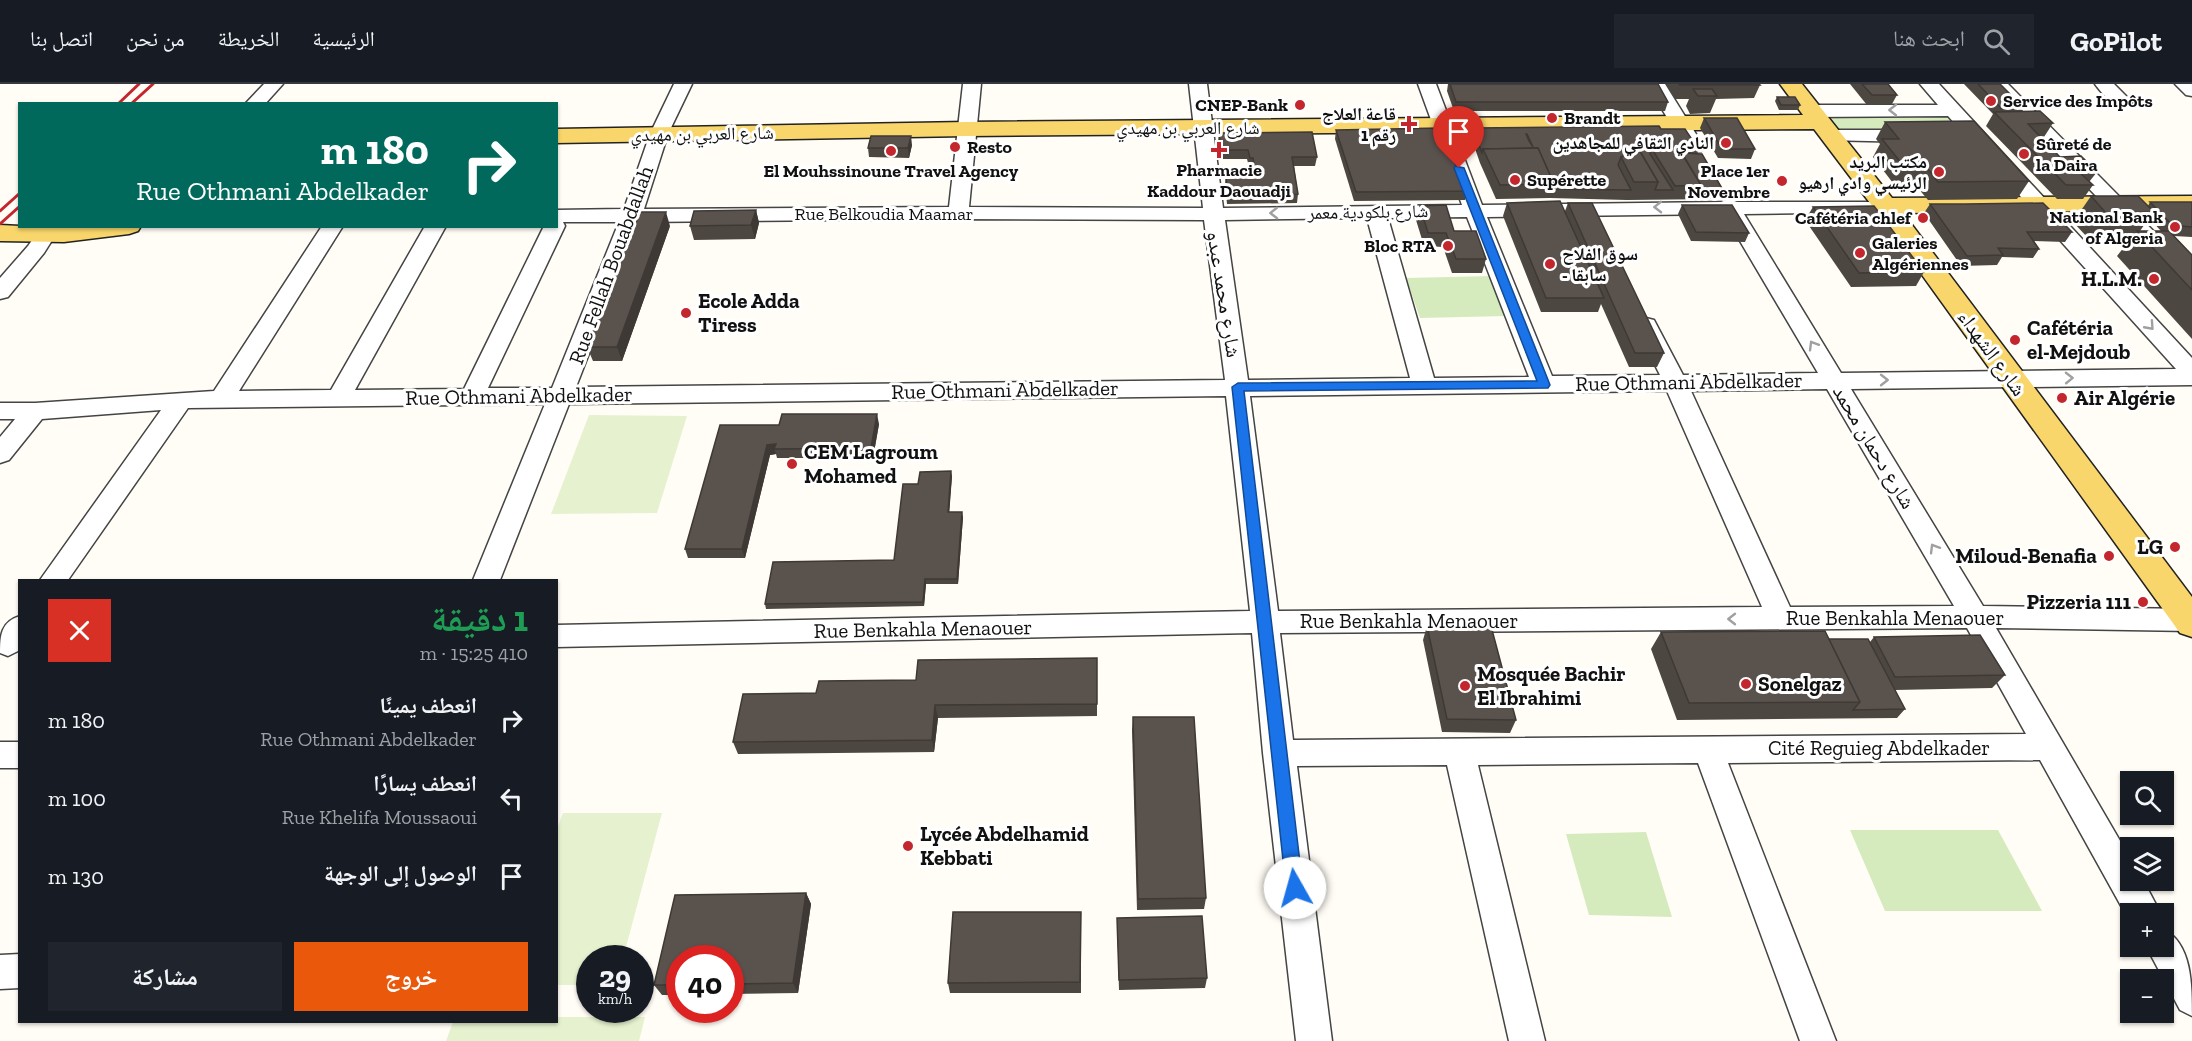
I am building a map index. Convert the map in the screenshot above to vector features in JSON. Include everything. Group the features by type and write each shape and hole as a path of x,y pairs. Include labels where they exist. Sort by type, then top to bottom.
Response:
{"main road":[{"name":"شارع الشهداء","path":"1791,84 1885,206 2191,621"},
{"name":"شارع العربي بن مهيدي","path":"558,136 967,129 1820,123"},
{"path":"1885,206 2192,203"},
{"path":"0,233 46,234 99,228 117,230 123,228"}],"street":[{"name":"Rue Fellah Bouabdallah","path":"487,579 563,396 632,216 659,134 683,84"},
{"path":"958,213 972,84"},
{"name":"شارع محمد عبدو","path":"1198,84 1212,214 1238,387 1266,622 1278,753 1314,1041"},
{"path":"1427,84 1441,126 1544,385"},
{"name":"شارع دحمان محمد","path":"1656,84 1835,380 2138,903"},
{"path":"1929,84 2192,372"},
{"path":"1998,84 2192,283"},
{"path":"2104,84 2123,102"},
{"path":"2184,84 2192,91"},
{"path":"256,102 270,85"},
{"path":"1820,123 1966,125"},
{"path":"1820,123 1931,135"},
{"path":"2011,123 2035,123"},
{"name":"شارع بلكودية معمر","path":"1212,214 1476,210 1593,219 1719,188 1885,206"},
{"path":"1376,212 1424,386"},
{"name":"Rue Belkoudia Maamar","path":"558,220 632,216 958,213 1212,214"},
{"path":"221,400 332,228"},
{"path":"338,399 435,228"},
{"path":"472,398 553,228"},
{"path":"0,292 37,249 46,234"},
{"path":"1634,300 1675,382 1781,618"},
{"name":"Rue Othmani Abdelkader","path":"0,411 35,411 181,400 2192,377"},
{"path":"54,579 181,400"},
{"path":"0,454 35,411"},
{"name":"Rue Benkahla Menaouer","path":"558,636 1266,622 1974,617 2191,621"},
{"name":"Cité Reguieg Abdelkader","path":"1278,753 2049,747"},
{"path":"1708,750 1818,1041"},
{"path":"1459,751 1527,1041"},
{"path":"0,755 18,755"},
{"path":"2169,957 2192,999"},
{"path":"0,972 18,971"}],"green space":[{"path":"1947,114 1963,131 1838,132 1824,115"},
{"path":"1492,276 1506,316 1420,318 1406,278"},
{"path":"589,415 687,416 657,513 551,514"},
{"path":"563,813 662,813 626,945 576,945 576,985 558,985 558,827"},
{"path":"1850,830 1998,830 2042,911 1885,911"},
{"path":"1646,832 1672,917 1589,915 1566,834"},
{"path":"558,1017 576,1017 576,1023 644,1023 639,1041 446,1041 453,1023 558,1023"}],"building":[{"path":"1450,84 1658,84 1668,102 1456,102"},
{"path":"1759,84 1760,85 1680,85"},
{"path":"1862,84 1888,84 1897,95 1872,95"},
{"path":"1978,84 2000,84 2024,108 2002,109"},
{"path":"1693,89 1712,89 1717,96 1698,96"},
{"path":"1777,97 1795,97 1800,105 1781,105"},
{"path":"2040,111 2053,123 2028,124 2060,157 2081,156 2097,172 2079,172 2093,185 2066,185 1994,112"},
{"path":"1704,118 1737,118 1755,149 1722,149"},
{"path":"1974,121 2029,181 1938,182 1928,169 1906,169 1882,139 1899,139 1885,122"},
{"path":"1659,126 1661,129 1685,129 1699,150 1652,149 1650,154 1673,190 1655,190 1658,182 1638,148 1626,149 1618,165 1631,190 1553,189 1554,184 1538,148 1483,149 1482,153 1473,128"},
{"path":"1440,128 1467,191 1356,192 1336,130"},
{"path":"1312,132 1317,157 1292,157 1298,194 1227,195 1226,175 1256,175 1253,158 1250,158 1248,150 1221,150 1219,133"},
{"path":"871,136 911,136 908,148 868,148"},
{"path":"1538,148 1554,184 1500,185 1483,149"},
{"path":"1638,148 1658,182 1634,182 1621,157 1630,155 1626,149"},
{"path":"1652,149 1679,149 1701,185 1675,186"},
{"path":"1682,153 1702,154 1723,190 1699,190 1701,185"},
{"path":"2091,196 2138,196 2154,212 2106,213"},
{"name":"سوق الفلاح - سابقا","path":"1560,201 1604,298 1546,298 1507,203"},
{"path":"2150,202 2192,202 2192,227 2172,225"},
{"path":"1568,203 1592,203 1664,353 1635,353"},
{"path":"2043,203 2072,232 2027,232 2039,249 1998,248 2003,255 1967,256 1930,204 1965,204"},
{"path":"1446,205 1454,231 1476,231 1486,259 1456,259 1446,233 1428,233 1420,206"},
{"path":"1682,205 1732,205 1749,233 1696,232"},
{"path":"1874,206 1924,272 1859,273 1813,207"},
{"path":"756,210 751,225 690,226 694,211"},
{"path":"640,212 666,212 617,347 587,347"},
{"path":"2137,231 2169,231 2192,255 2192,290"},
{"path":"782,414 877,414 871,448 774,449 776,444 767,445 742,549 685,549 720,425 779,425"},
{"path":"951,471 948,512 962,512 957,579 925,579 923,602 765,604 773,562 894,560 903,484 918,484 920,472"},
{"name":"Mosquée Bachir El Ibrahimi","path":"1427,626 1491,626 1516,720 1447,719"},
{"name":"Sonelgaz","path":"1825,631 1860,702 1689,703 1661,632"},
{"path":"1980,635 2005,675 1895,677 1874,637"},
{"path":"1829,639 1868,639 1905,709 1853,710 1860,702"},
{"path":"1097,658 1097,704 935,705 932,740 733,742 743,694 816,693 819,681 916,680 918,660"},
{"path":"1133,717 1194,717 1206,898 1138,899"},
{"path":"806,893 793,983 744,984 744,945 666,945 666,985 654,985 675,895"},
{"path":"953,912 1081,912 1080,982 948,983"},
{"path":"1202,916 1207,978 1119,980 1117,918"}],"railway":[{"path":"120,102 139,84"},
{"path":"133,102 153,84"},
{"path":"0,211 18,195"},
{"path":"0,224 18,208"}],"place":[{"name":"Service des Impôts","path":"1991,101"},
{"name":"CNEP-Bank","path":"1300,105"},
{"name":"Brandt","path":"1552,118"},
{"name":"قاعة العلاج رقم 1","path":"1409,124"},
{"name":"النادي الثقافي للمجاهدين","path":"1726,143"},
{"name":"Resto","path":"955,147"},
{"name":"Pharmacie Kaddour Daouadji","path":"1219,150"},
{"name":"El Mouhssinoune Travel Agency","path":"891,151"},
{"name":"Sûreté de la Daira","path":"2024,154"},
{"name":"مكتب البريد الرئيسي وادي ارهيو","path":"1939,172"},
{"name":"Supérette","path":"1515,180"},
{"name":"Place 1er Novembre","path":"1782,181"},
{"name":"Cafétéria chlef","path":"1923,218"},
{"name":"National Bank of Algeria","path":"2175,227"},
{"name":"Bloc RTA","path":"1448,246"},
{"name":"Galeries Algériennes","path":"1860,253"},
{"name":"سوق الفلاح - سابقا","path":"1550,264"},
{"name":"H.L.M.","path":"2154,279"},
{"name":"Ecole Adda Tiress","path":"686,313"},
{"name":"Cafétéria el-Mejdoub","path":"2015,340"},
{"name":"Air Algérie","path":"2062,398"},
{"name":"CEM Lagroum Mohamed","path":"792,464"},
{"name":"LG","path":"2175,547"},
{"name":"Miloud-Benafia","path":"2109,556"},
{"name":"Pizzeria 111","path":"2143,602"},
{"name":"Sonelgaz","path":"1746,684"},
{"name":"Mosquée Bachir El Ibrahimi","path":"1465,686"},
{"name":"Lycée Abdelhamid Kebbati","path":"908,846"}],"route":[{"path":"1295,888 1238,387 1544,385 1459,168"}]}
